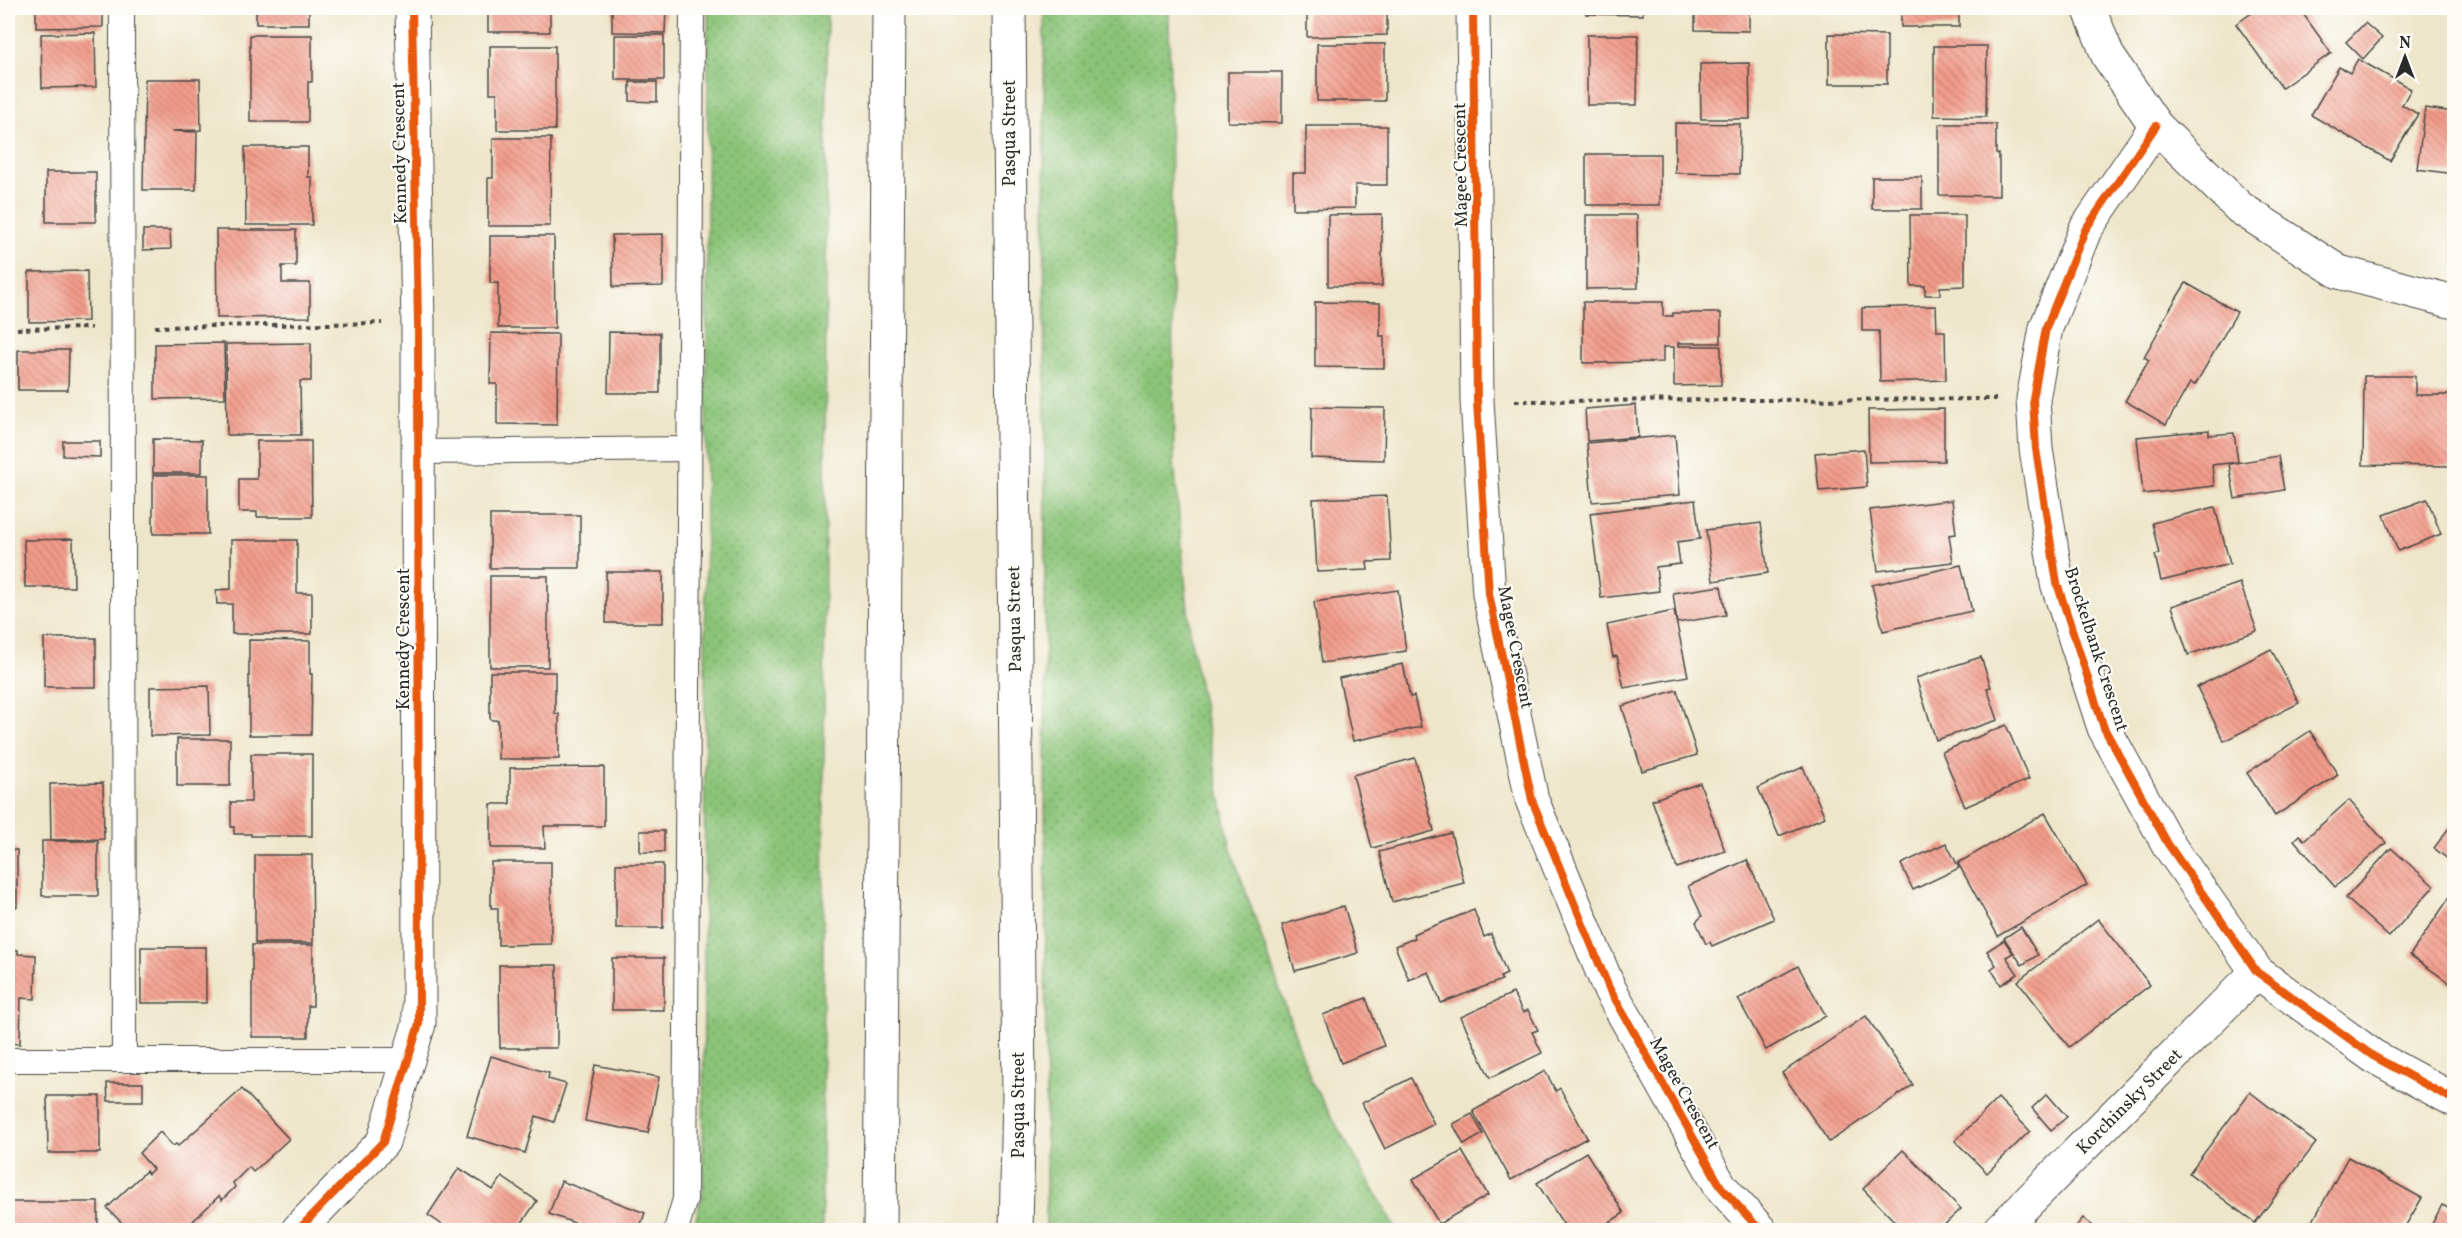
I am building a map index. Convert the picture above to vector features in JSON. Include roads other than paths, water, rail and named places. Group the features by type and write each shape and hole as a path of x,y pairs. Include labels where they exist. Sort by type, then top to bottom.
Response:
{"street":[{"name":"Kennedy Crescent","path":"298,1230 383,1142 419,1024 418,323 412,8"},
{"path":"880,1230 889,8"},
{"name":"Pasqua Street","path":"1009,8 1019,1095 1016,1230"},
{"name":"Magee Crescent","path":"1473,8 1477,401 1489,594 1532,800 1609,988 1721,1187 1760,1230"},
{"path":"2089,8 2108,57 2156,126 2240,208 2339,272 2454,302"},
{"name":"Brockelbank Crescent","path":"2156,126 2085,230 2046,328 2033,399 2036,449 2057,583 2104,728 2168,844 2257,972 2373,1056 2454,1100"},
{"name":"Korchinsky Street","path":"2000,1230 2257,972"}],"lane":[{"path":"122,8 124,1060"},
{"path":"676,1230 685,1199 692,8"},
{"path":"418,452 689,449"},
{"path":"8,1060 408,1060"}]}
